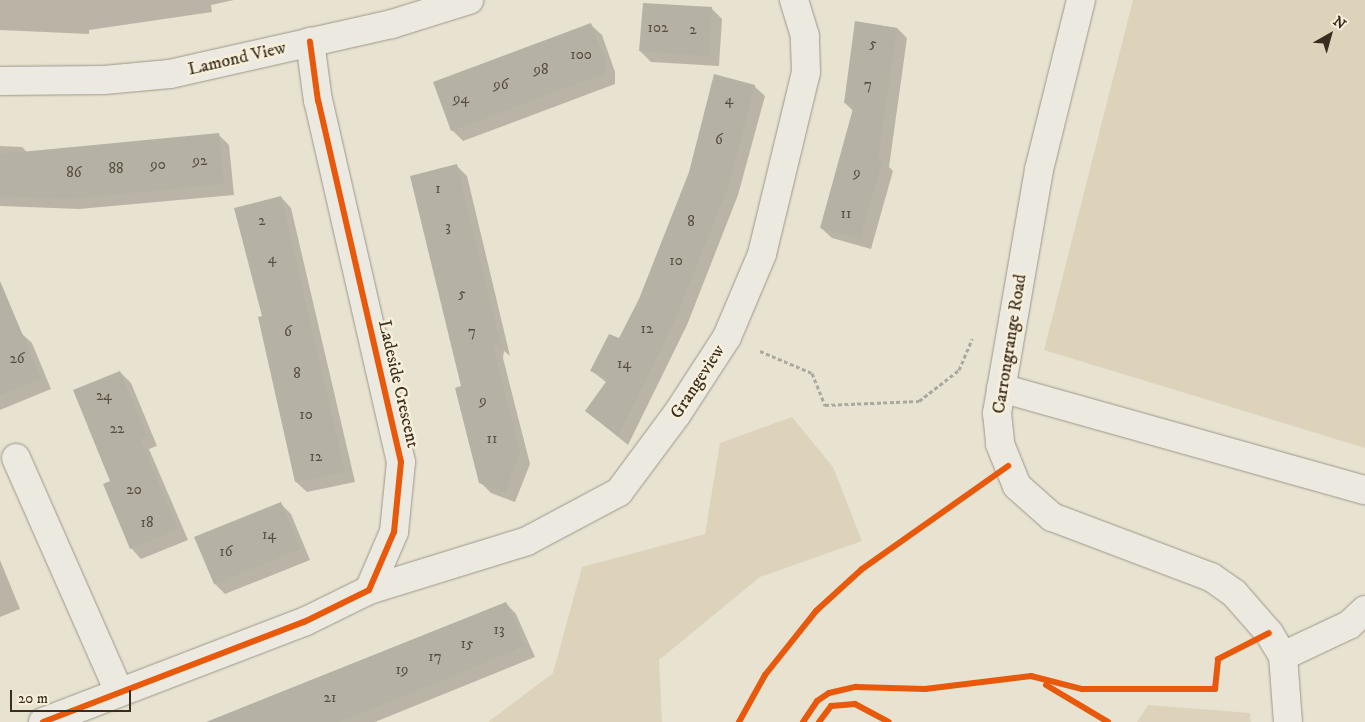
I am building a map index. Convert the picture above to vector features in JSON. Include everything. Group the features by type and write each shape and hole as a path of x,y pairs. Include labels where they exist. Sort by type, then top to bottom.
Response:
{"street":[{"name":"Lamond View","path":"0,81 104,80 170,74 392,24 470,0"},
{"name":"Grangeview","path":"370,590 527,541 619,492 677,414 727,337 762,254 806,72 804,36 794,0"},
{"name":"Carrongrange Road","path":"1081,0 1040,170 997,413 1000,444 1017,486 1034,504 1052,517 1211,577 1243,602 1283,656"},
{"name":"Ladeside Crescent","path":"310,42 318,101 400,462 394,532 370,590"},
{"path":"1001,388 1365,490"},
{"path":"16,458 119,692"},
{"path":"43,722 304,622 370,590"},
{"path":"1288,722 1283,656 1349,625 1365,610"}],"path":[{"path":"758,351 812,373 826,405 919,401 959,370"}],"shaded area":[{"path":"1133,0 1365,0 1365,448 1044,350"},
{"path":"792,417 833,467 862,541 760,577 659,660 662,722 488,722 553,673 582,567 705,534 720,443"},
{"path":"1148,705 1250,713 1251,722 1137,722"}],"building":[{"path":"643,3 712,7 709,56 639,51"},
{"path":"855,21 897,28 878,158 883,159 860,239 820,228 854,105 844,103"},
{"path":"591,23 605,60 605,73 451,131 433,82"},
{"path":"714,74 755,85 729,185 677,315 618,436 585,411 608,379 590,371 609,334 619,338 639,299 689,172"},
{"path":"219,133 224,184 68,199 0,196 0,154"},
{"path":"457,164 501,347 494,342 493,347 520,452 505,493 479,483 455,388 461,386 410,176"},
{"path":"281,196 345,472 295,482 258,317 262,316 234,208"},
{"path":"0,281 41,378 0,395"},
{"path":"120,371 147,436 140,439 178,529 130,549 103,484 110,481 73,390"},
{"path":"281,502 300,549 214,584 194,537"},
{"path":"506,602 525,646 396,699 338,722 206,722"}],"cycle path":[{"path":"43,722 304,622 369,590 394,532 401,462 318,101 310,42"},
{"path":"739,722 765,675 816,611 862,569 1008,466"},
{"path":"803,722 817,701 829,693 856,687 925,689 1031,676 1082,689 1215,689 1218,659 1269,633"},
{"path":"1046,685 1108,722"},
{"path":"819,722 831,706 855,704 889,722"}]}
